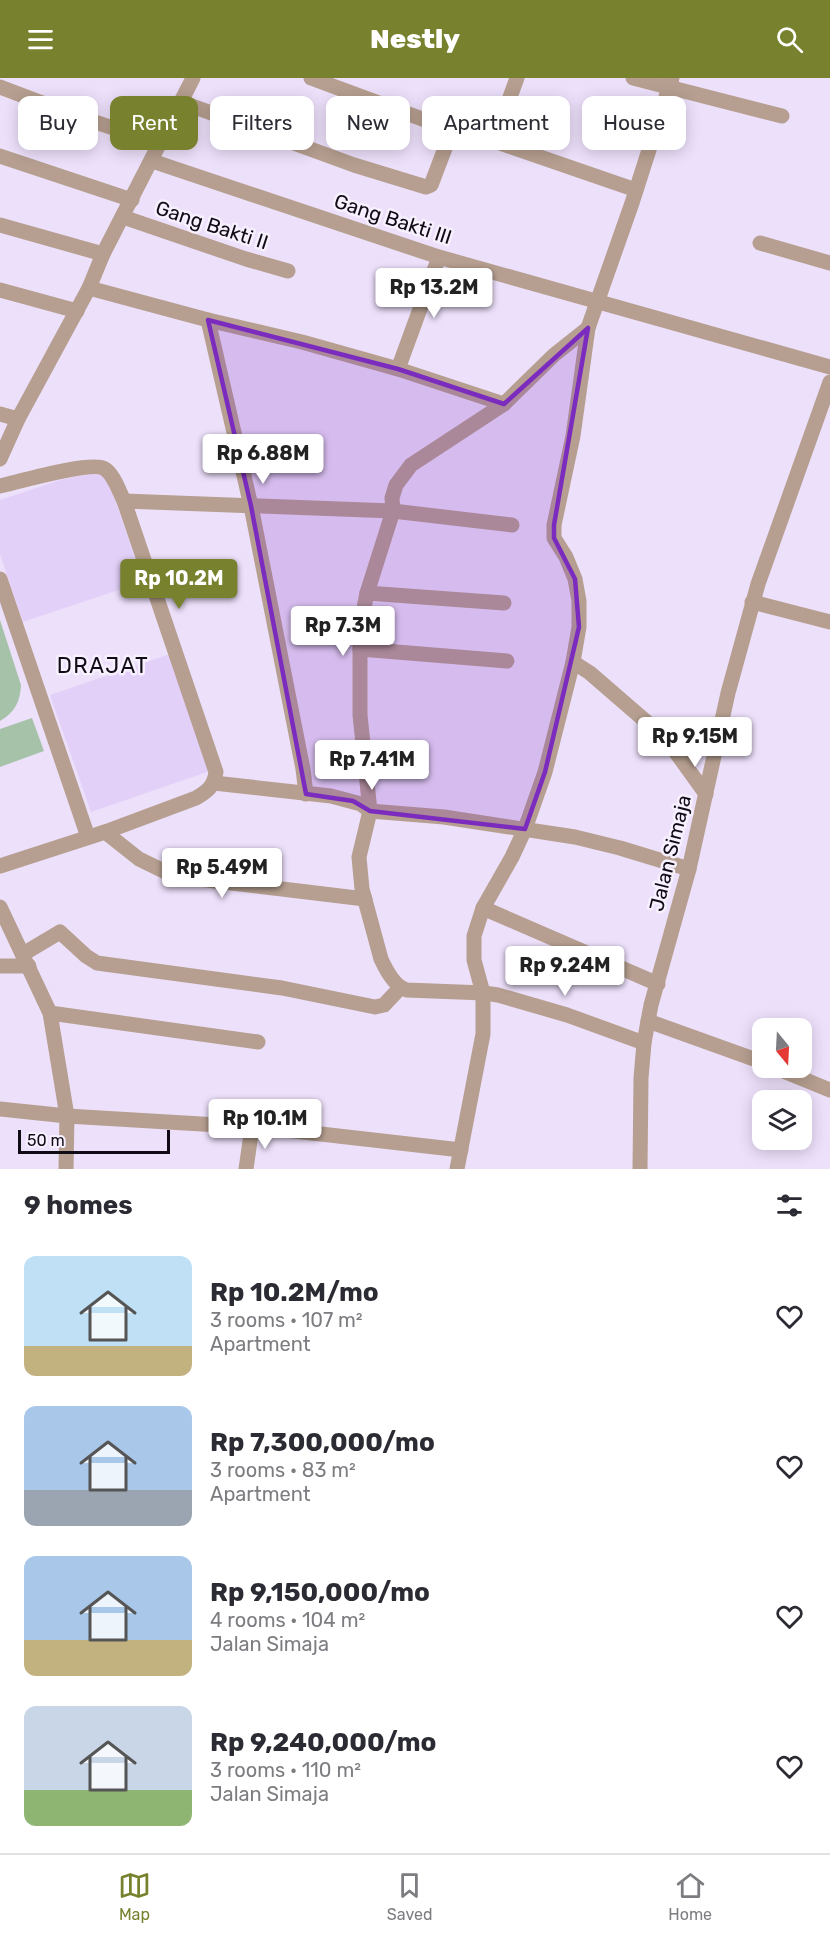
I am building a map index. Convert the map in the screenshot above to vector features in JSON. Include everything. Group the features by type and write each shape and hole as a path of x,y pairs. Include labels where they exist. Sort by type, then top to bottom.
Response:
{"street":[{"path":"311,78 422,119"},
{"path":"510,96 517,78"},
{"path":"633,78 671,83 782,116"},
{"path":"184,96 191,79"},
{"path":"457,1169 483,1034 483,993 473,954 474,936 483,908 525,830 545,771 573,662 579,627 579,601 575,579 554,537 554,525 573,436 588,328 671,83"},
{"path":"4,87 110,127"},
{"path":"198,108 354,165 426,187 430,185 444,150"},
{"path":"0,459 18,419 89,288 103,254 157,150"},
{"path":"520,150 636,190"},
{"path":"0,156 132,200"},
{"name":"Gang Bakti III","path":"152,161 440,257 830,367"},
{"name":"Gang Bakti II","path":"123,218 288,271"},
{"path":"0,225 103,254"},
{"path":"760,243 830,263"},
{"path":"398,369 440,257"},
{"path":"89,288 302,342 398,369 504,404"},
{"path":"0,290 77,311"},
{"path":"208,320 251,506 306,794"},
{"path":"588,328 554,355 504,404 411,465 396,485 392,498 393,511 367,593 361,623 360,715 370,811 359,857 365,899 381,959 385,969 400,987 407,990 483,993 532,1004 644,1043"},
{"name":"Jalan Simaja","path":"640,1169 641,1078 648,1021 689,869 728,693 753,602 793,482 830,382"},
{"path":"0,414 18,419"},
{"path":"0,486 97,465 108,470 124,501 216,772 214,783 196,798 105,832 0,866"},
{"path":"124,501 393,511 512,525"},
{"path":"0,579 88,837"},
{"path":"367,593 504,603"},
{"path":"753,602 830,622"},
{"path":"360,649 507,661"},
{"path":"573,662 657,731 675,751 706,794"},
{"path":"214,783 331,796 361,804 370,811 444,817 575,837 689,869"},
{"path":"105,832 139,859 174,876 365,899"},
{"path":"0,907 50,1013 68,1116 66,1169"},
{"path":"483,908 658,984"},
{"path":"0,966 26,960 60,932 97,963 282,988 375,1007 384,1005 400,987"},
{"path":"50,1013 258,1042"},
{"path":"648,1021 752,1058"},
{"path":"801,1078 830,1090"},
{"path":"0,1109 68,1116 252,1127 461,1150"},
{"path":"246,1169 252,1127"}],"highlighted area":[{"path":"208,320 398,369 504,404 588,328 554,525 554,538 575,579 579,627 545,772 525,829 370,811 353,801 306,794 251,506"}],"shaded area":[{"path":"94,473 107,476 143,582 23,622 0,554 0,500 60,480"},
{"path":"170,654 210,771 91,812 50,695"}],"green space":[{"path":"0,620 21,685 16,706 0,721"},
{"path":"32,718 44,751 0,767 0,729"}],"district":[{"name":"DRAJAT","path":"103,665"}]}
